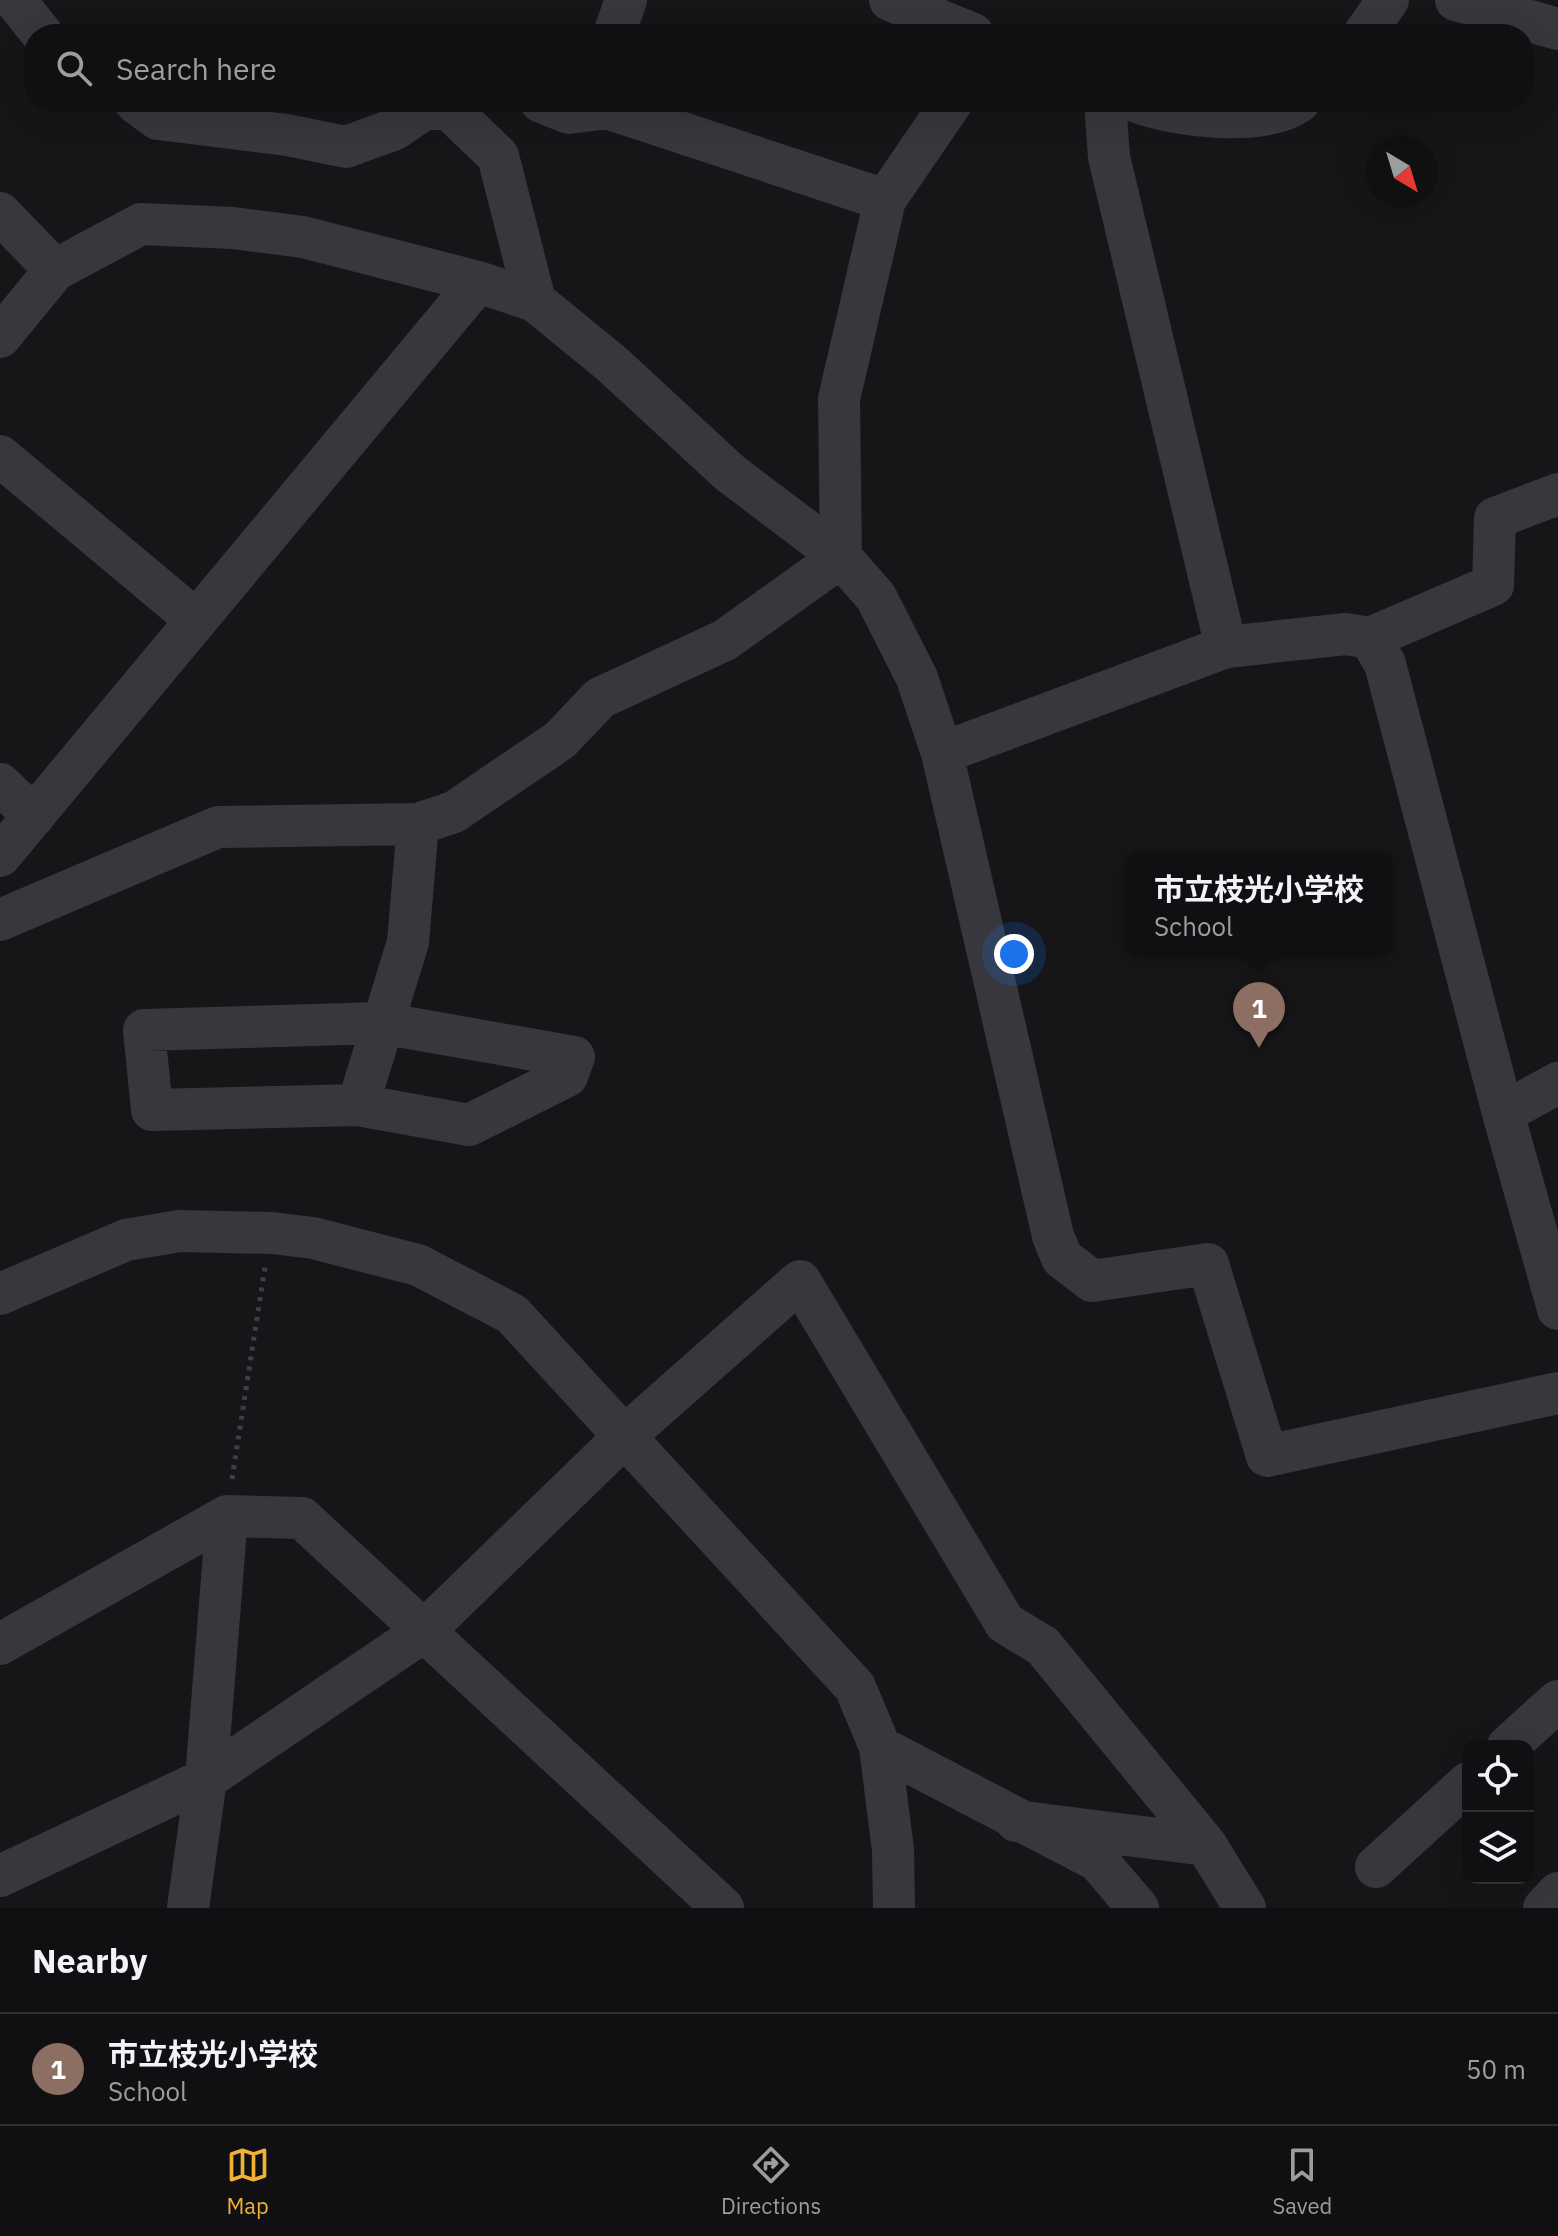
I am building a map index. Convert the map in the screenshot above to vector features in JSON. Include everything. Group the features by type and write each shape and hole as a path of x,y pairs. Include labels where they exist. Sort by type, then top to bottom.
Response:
{"street":[{"path":"15,0 34,24"},
{"path":"618,24 626,0"},
{"path":"890,0 949,24"},
{"path":"1456,0 1558,29"},
{"path":"149,112 158,119 287,135 346,147 395,129 420,112"},
{"path":"452,112 498,156 535,301"},
{"path":"619,112 885,200"},
{"path":"841,557 839,399 885,200 945,112"},
{"path":"1106,112 1109,157 1226,647"},
{"path":"1184,112 1242,118 1285,112"},
{"path":"0,213 55,270"},
{"path":"0,337 55,270 141,224 233,228 303,237 478,282 535,301 612,364 730,473 841,557 876,597 917,678 942,753 1001,1022 1053,1236 1062,1258 1092,1281 1208,1264 1267,1456 1558,1393"},
{"path":"0,856 478,282"},
{"path":"0,456 196,620"},
{"path":"942,753 1226,647 1346,634 1370,638 1493,585 1495,518 1558,494"},
{"path":"0,920 218,827 418,824 454,812 560,740 600,698 725,640 841,557"},
{"path":"1370,638 1385,664 1558,1309"},
{"path":"0,784 34,816"},
{"path":"358,1105 408,942 418,824"},
{"path":"381,1023 574,1057 567,1076 469,1125 358,1105 152,1110 144,1030 381,1023"},
{"path":"1503,1113 1558,1083"},
{"path":"0,1294 126,1240 179,1231 267,1259 313,1238 418,1265 512,1314 855,1687 880,1747 893,1850 894,1908"},
{"path":"0,1876 206,1779 423,1632 626,1435 800,1281 1005,1623 1043,1646 1206,1845 1245,1908"},
{"path":"188,1908 206,1779 227,1516"},
{"path":"0,1644 227,1516 302,1518 723,1908"},
{"path":"1515,1740 1558,1701"},
{"path":"880,1747 1016,1821 1098,1861 1138,1908"},
{"path":"1376,1867 1462,1788"},
{"path":"1016,1821 1206,1845"},
{"path":"1544,1908 1558,1893"}],"path":[{"path":"227,1516 267,1259"}],"place":[{"name":"市立枝光小学校","path":"1259,1048"}]}
